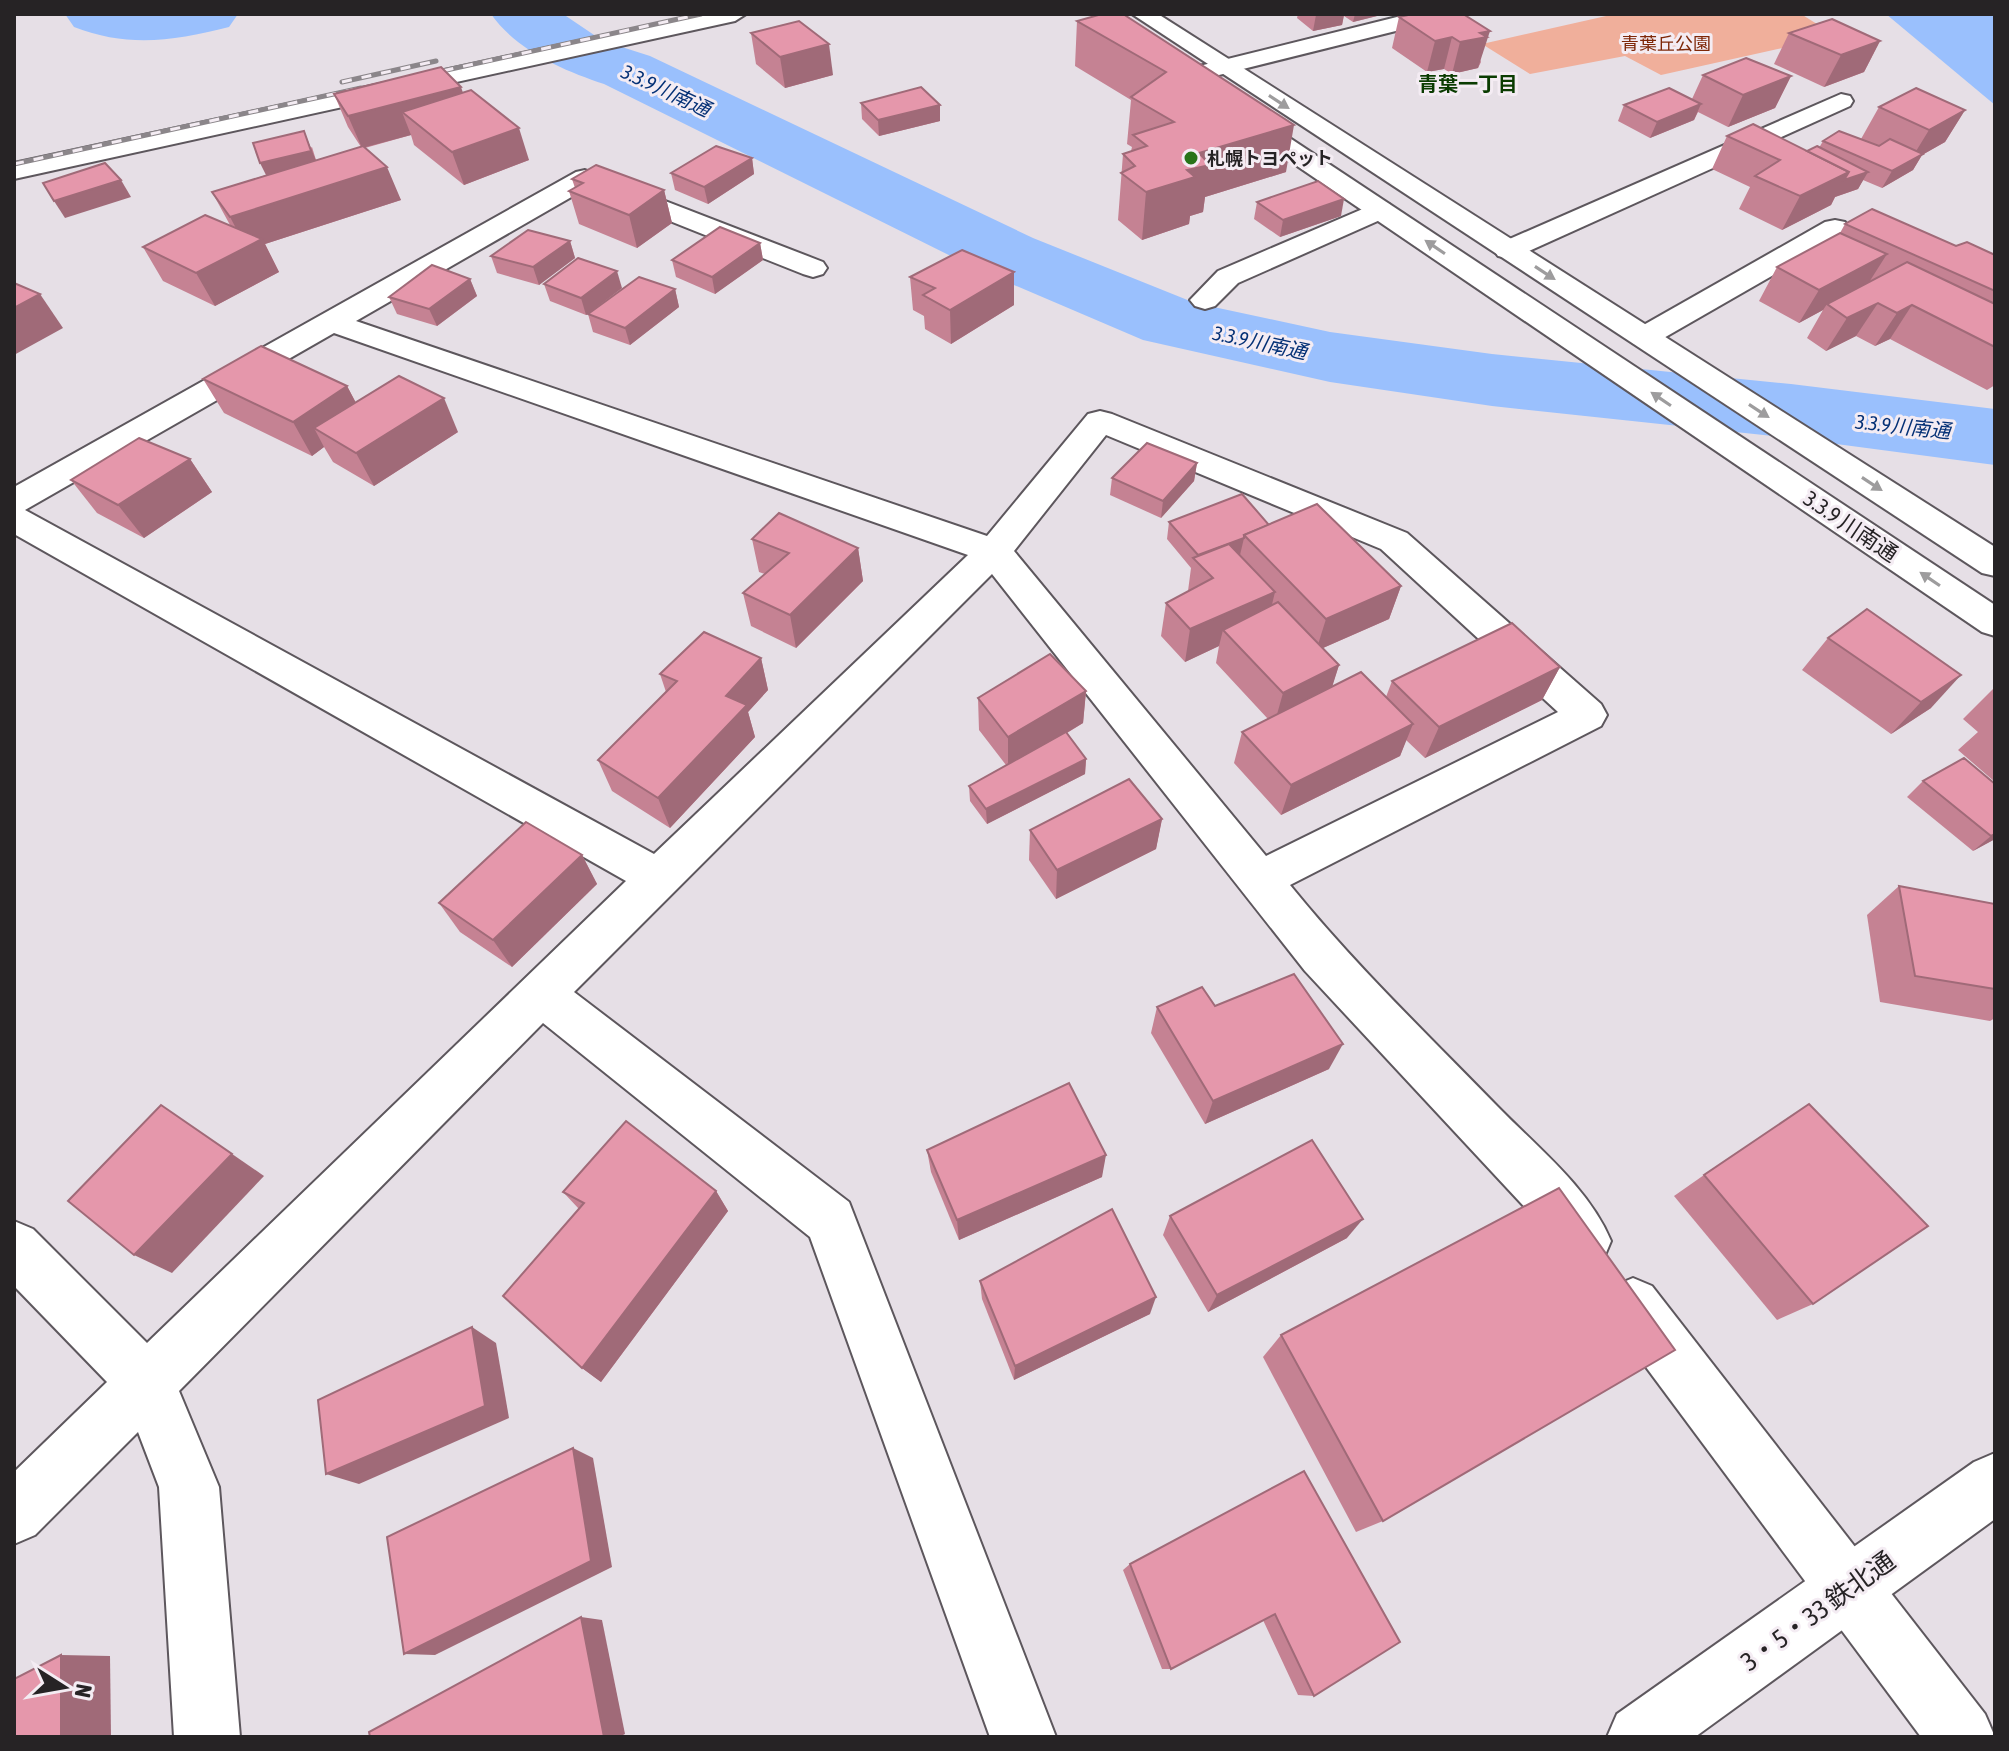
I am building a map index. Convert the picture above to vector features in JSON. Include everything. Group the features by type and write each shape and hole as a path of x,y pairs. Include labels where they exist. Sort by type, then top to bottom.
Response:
{"street":[{"path":"14,171 735,14"},
{"path":"1143,14 1644,337 1835,228"},
{"path":"1183,77 1429,15"},
{"path":"1159,62 1379,210"},
{"path":"1508,250 1841,101"},
{"path":"14,502 585,178 813,268"},
{"path":"1205,300 1228,277 1379,210"},
{"name":"3.3.9 川南通","path":"1379,210 1995,623"},
{"path":"331,322 994,551 1321,957 1550,1197 1962,1737"},
{"name":"3.3.9 川南通","path":"1644,337 1995,564"},
{"path":"14,1514 994,551 1100,421 1394,541 1587,715 1259,880"},
{"path":"14,519 658,878"},
{"path":"541,994 830,1220 1023,1737"},
{"path":"14,1248 147,1383 189,1487 207,1737"},
{"name":"3・5・33 鉄北通","path":"1640,1737 1995,1483"}],"green space":[{"name":"青葉丘公園","path":"1615,14 1801,14 1836,36 1661,75 1625,56 1530,74 1482,44"}],"water":[{"path":"1886,14 1995,14 1995,105"},
{"path":"1945,418 1995,423 1995,453 1973,449"}],"building":[{"path":"1102,14 1123,14 1294,125 1199,153 1210,165 1187,170 1195,177 1146,192 1121,173 1135,166 1123,154 1147,146 1133,135 1174,122 1131,97 1166,72 1077,21"},
{"path":"1463,14 1490,31 1480,33 1487,37 1460,42 1452,37 1435,41 1399,17"},
{"path":"1832,19 1880,41 1841,55 1789,33"},
{"path":"799,21 829,44 780,57 751,33"},
{"path":"1746,58 1791,76 1743,95 1703,75"},
{"path":"441,67 461,87 348,116 334,94"},
{"path":"921,87 940,105 878,120 861,103"},
{"path":"1669,88 1701,104 1657,122 1624,105"},
{"path":"1916,88 1965,110 1929,130 1879,107"},
{"path":"471,90 519,128 452,152 402,112"},
{"path":"1753,124 1849,172 1800,196 1755,176 1780,160 1727,136"},
{"path":"304,131 311,151 260,163 253,143"},
{"path":"1839,131 1879,146 1890,139 1923,154 1892,171 1823,141"},
{"path":"363,146 387,167 230,217 212,192"},
{"path":"716,146 752,158 704,187 671,173"},
{"path":"1817,146 1868,172 1844,180 1849,172 1807,151"},
{"path":"105,163 121,180 54,201 43,183"},
{"path":"596,165 664,190 629,215 569,191 583,183 572,179"},
{"path":"1318,181 1344,199 1283,220 1257,202"},
{"path":"1872,209 1956,246 1967,242 1995,255 1995,291 1845,224"},
{"path":"205,215 262,239 196,273 143,247"},
{"path":"720,227 760,243 712,277 672,260"},
{"path":"528,230 570,241 533,267 491,256"},
{"path":"1840,233 1887,254 1819,290 1777,267"},
{"path":"962,250 1014,272 950,310 923,295 935,288 910,277"},
{"path":"578,258 617,271 581,298 544,284"},
{"path":"1907,262 1995,304 1995,347 1912,305 1897,313 1878,303 1847,318 1827,304"},
{"path":"432,265 470,279 429,309 389,297"},
{"path":"639,277 675,289 625,328 588,314"},
{"path":"14,283 40,294 14,308"},
{"path":"261,346 347,386 293,422 203,379"},
{"path":"399,376 444,398 356,453 314,428"},
{"path":"139,438 190,459 118,505 71,480"},
{"path":"1147,443 1197,463 1163,501 1112,478"},
{"path":"1242,494 1269,525 1244,535 1244,538 1198,555 1169,522"},
{"path":"1317,504 1401,586 1326,619 1244,535"},
{"path":"779,513 858,548 790,615 743,593 789,553 752,539"},
{"path":"1229,544 1275,592 1190,629 1166,603 1213,578 1193,558"},
{"path":"1278,602 1339,665 1283,693 1223,630"},
{"path":"1867,609 1961,675 1921,702 1828,638"},
{"path":"1512,623 1560,667 1439,727 1392,681"},
{"path":"704,632 761,658 726,696 747,705 658,798 598,760 677,681 660,674"},
{"path":"1050,654 1086,691 1008,737 978,698"},
{"path":"1361,672 1413,724 1291,785 1242,732"},
{"path":"1066,732 1086,759 986,809 969,786"},
{"path":"1964,758 1995,784 1995,834 1991,836 1923,781"},
{"path":"1129,779 1162,819 1057,870 1030,830"},
{"path":"526,822 582,855 493,940 439,903"},
{"path":"1899,886 1995,904 1995,989 1915,976"},
{"path":"1294,974 1343,1044 1213,1101 1157,1007 1202,987 1215,1006"},
{"path":"1069,1083 1106,1155 957,1220 927,1150"},
{"path":"1809,1104 1928,1226 1813,1304 1704,1175"},
{"path":"161,1105 232,1154 134,1255 68,1201"},
{"path":"626,1121 716,1191 582,1368 503,1296 584,1203 563,1192"},
{"path":"1312,1140 1363,1219 1217,1295 1170,1216"},
{"path":"1559,1188 1675,1350 1383,1521 1281,1335"},
{"path":"1112,1209 1156,1297 1015,1366 980,1281"},
{"path":"472,1327 485,1406 326,1474 318,1400"},
{"path":"573,1448 591,1561 404,1654 387,1537"},
{"path":"1304,1471 1400,1642 1314,1696 1275,1614 1171,1669 1130,1564"},
{"path":"581,1617 604,1737 370,1737 369,1732"},
{"path":"61,1655 61,1737 14,1737 14,1679"}],"waterway":[{"path":"96,14 138,24 207,14"},
{"name":"3.3.9川南通","path":"522,14 580,55 627,70 1006,254 1172,323 1330,357 1492,380 1791,411 1995,437"}],"railway":[{"path":"424,75 701,14"},
{"path":"342,82 436,61"},
{"path":"14,164 361,88"}],"place":[{"name":"札幌トヨペット","path":"1191,158"}],"district":[{"name":"青葉一丁目","path":"1468,83"}]}
